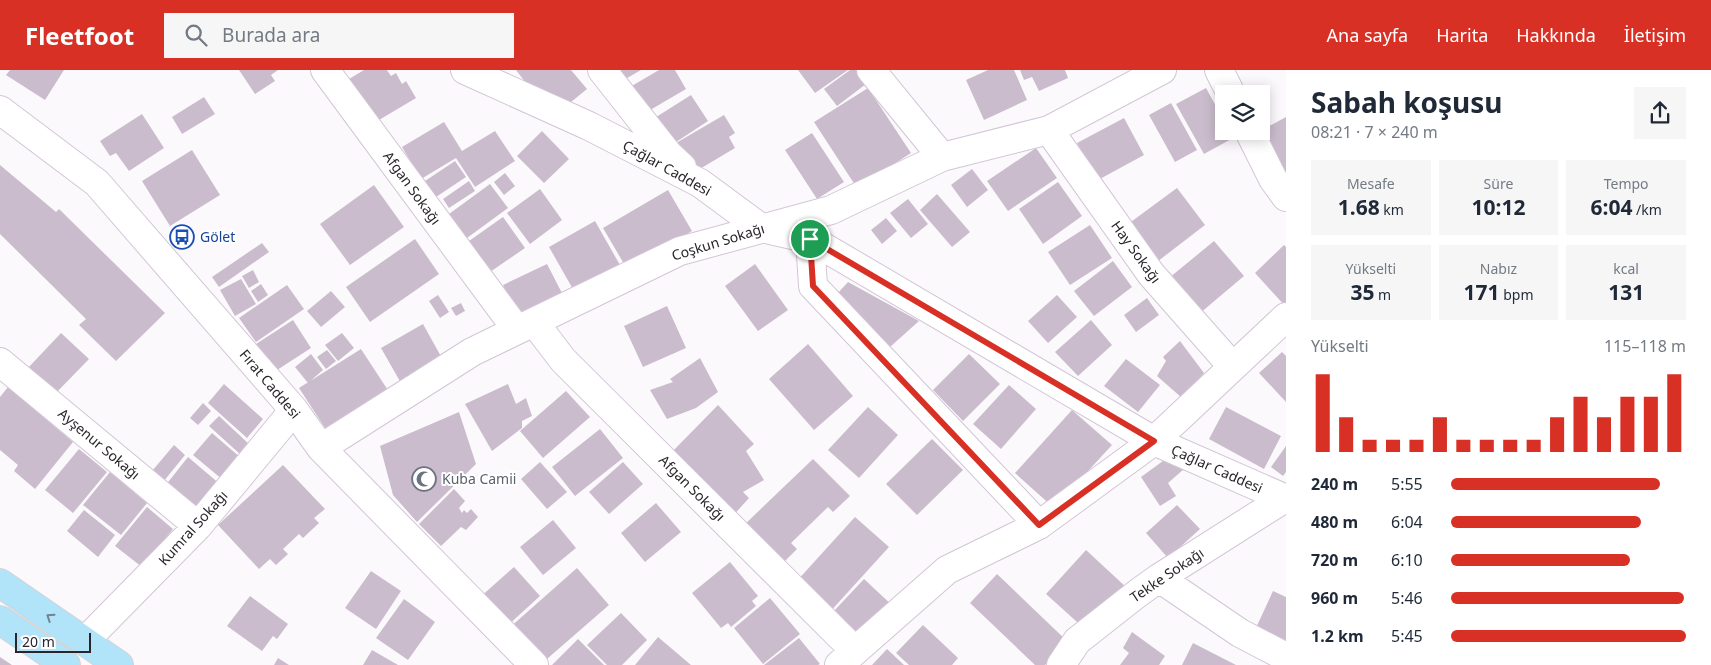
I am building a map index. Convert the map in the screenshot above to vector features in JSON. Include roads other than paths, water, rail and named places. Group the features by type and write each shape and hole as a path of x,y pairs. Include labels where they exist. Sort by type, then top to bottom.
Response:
{"main road":[{"path":"0,583 119,665"},
{"path":"0,620 66,665"}],"street":[{"name":"Afgan Sokağı","path":"325,70 526,326 562,360 847,658"},
{"name":"Çağlar Caddesi","path":"465,70 589,126 700,183 761,228 810,239 1154,441 1285,498"},
{"path":"602,70 668,154 700,183"},
{"path":"872,70 942,157"},
{"name":"Coşkun Sokağı","path":"321,448 472,352 680,251 831,210 942,157 1049,130 1161,70"},
{"path":"1219,70 1226,85"},
{"name":"Fırat Caddesi","path":"0,110 97,183 294,410 321,448 534,665"},
{"name":"Hay Sokağı","path":"1049,130 1151,274 1232,366"},
{"path":"1254,140 1273,179 1286,197"},
{"path":"810,239 813,286 1039,525"},
{"path":"847,658 947,570 1039,525 1154,441 1286,317"},
{"name":"Ayşenur Sokağı","path":"0,362 198,526"},
{"name":"Kumral Sokağı","path":"85,641 198,526 294,410"},
{"name":"Tekke Sokağı","path":"1062,665 1077,642 1159,578 1285,498"},
{"path":"1159,578 1240,633 1286,656"}],"place":[{"name":"Gölet","path":"182,237"},
{"name":"Kuba Camii","path":"424,479"}]}
